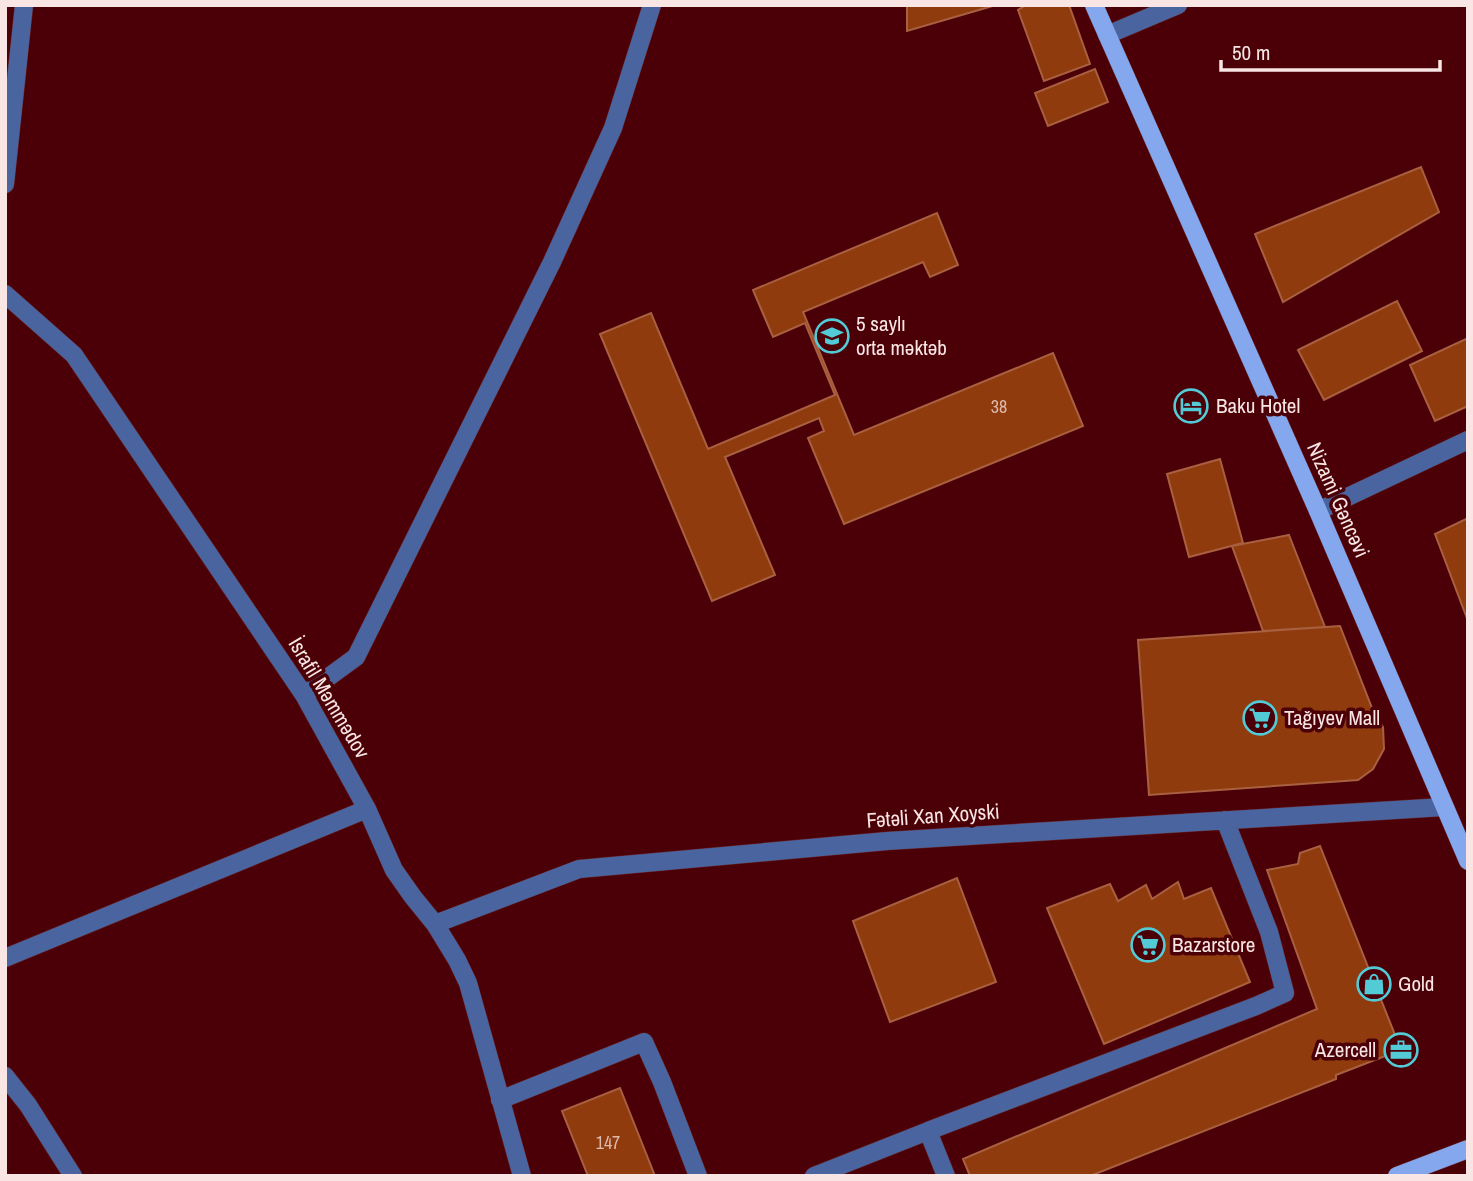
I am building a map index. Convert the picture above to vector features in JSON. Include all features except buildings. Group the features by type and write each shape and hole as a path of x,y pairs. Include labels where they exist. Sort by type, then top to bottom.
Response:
{"main road":[{"name":"Nizami Gəncəvi","path":"1094,5 1318,511 1468,860"},
{"path":"1397,1176 1468,1149"}],"street":[{"path":"5,184 24,5"},
{"path":"304,695 356,657 552,262 613,128 652,5"},
{"path":"1107,35 1178,5"},
{"name":"İsrafil Məmmədov","path":"5,294 74,355 304,695 367,808 394,870 435,924 468,983 522,1176"},
{"path":"1318,511 1468,440"},
{"name":"Fətəli Xan Xoyski","path":"435,924 579,869 887,842 1444,807"},
{"path":"5,958 367,808"},
{"path":"814,1176 1285,993 1269,932 1225,820"},
{"path":"500,1100 644,1042 698,1176"},
{"path":"5,1076 28,1105 73,1176"},
{"path":"928,1131 946,1176"}],"place":[{"name":"5 saylı orta məktəb","path":"832,336"},
{"name":"Baku Hotel","path":"1191,406"},
{"name":"Tağıyev Mall","path":"1260,718"},
{"name":"Bazarstore","path":"1148,945"},
{"name":"Gold","path":"1374,984"},
{"name":"Azercell","path":"1401,1050"}]}
